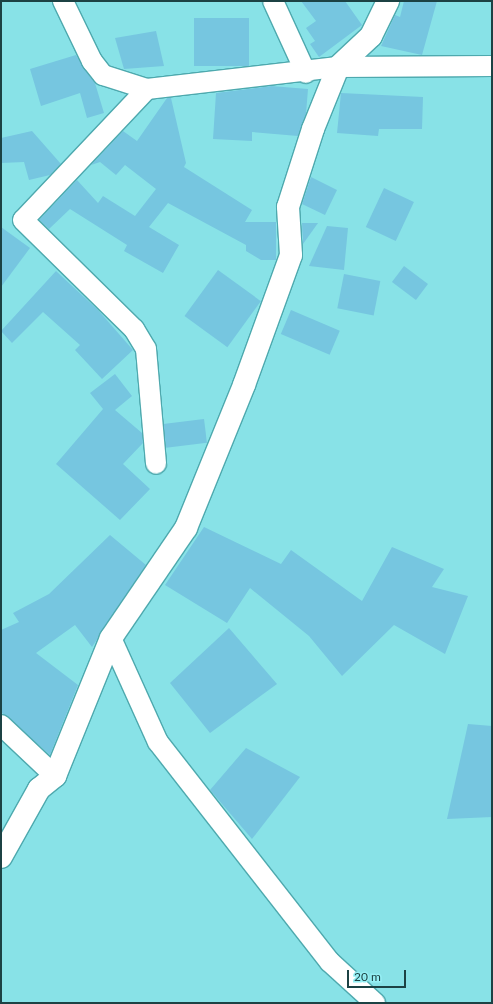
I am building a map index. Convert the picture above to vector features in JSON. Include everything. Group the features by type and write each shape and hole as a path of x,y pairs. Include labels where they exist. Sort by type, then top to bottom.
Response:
{"street":[{"path":"63,1 92,62 103,75 147,89 306,73 338,67 492,66"},
{"path":"273,1 306,73"},
{"path":"1,858 39,789 55,776 111,638 186,528 206,483 290,255 288,207 313,129 338,67 371,36 388,1"},
{"path":"147,89 23,220 134,329 146,348 156,464"},
{"path":"111,638 158,742 330,962 375,1003"},
{"path":"1,726 55,776"}],"building":[{"path":"301,1 345,1 362,25 319,57 310,44 315,41 306,28 316,21"},
{"path":"404,1 437,1 422,55 381,46 395,15 400,17"},
{"path":"194,18 249,18 249,66 194,66"},
{"path":"156,31 164,66 124,69 115,38"},
{"path":"76,55 95,83 104,113 87,118 80,93 41,106 30,69"},
{"path":"271,86 308,89 306,114 298,136 252,132 252,141 213,139 216,93"},
{"path":"341,93 423,97 422,129 379,129 378,136 337,133"},
{"path":"167,98 171,98 186,163 184,167 252,210 245,222 276,222 276,260 261,260 246,251 246,245 168,203 149,227 179,245 163,273 124,251 127,245 70,209 49,229 39,220 77,180 98,203 103,196 135,216 156,189 125,165 116,175 100,162 91,165 123,131 137,141"},
{"path":"32,131 61,164 50,175 29,180 24,162 1,163 1,138"},
{"path":"311,177 337,190 325,215 302,204"},
{"path":"384,188 414,202 396,241 366,227"},
{"path":"302,223 318,223 303,244"},
{"path":"327,226 348,228 344,270 309,266"},
{"path":"1,227 30,248 1,287"},
{"path":"404,266 428,284 416,300 392,282"},
{"path":"218,270 261,301 227,347 184,316"},
{"path":"56,271 98,310 133,350 102,379 75,350 80,345 43,312 12,343 1,331"},
{"path":"344,274 380,281 374,315 337,308"},
{"path":"291,310 340,331 330,355 281,334"},
{"path":"115,374 132,396 115,410 142,433 143,443 123,464 150,489 120,520 56,464 103,409 90,393"},
{"path":"204,419 207,443 166,448 163,424"},
{"path":"204,527 281,564 291,550 362,601 392,547 444,569 432,587 468,596 445,654 394,625 342,676 309,636 250,588 227,623 165,585"},
{"path":"110,535 146,565 92,647 75,625 36,653 78,685 50,755 1,712 1,630 19,622 13,613 49,594"},
{"path":"229,628 277,684 210,733 170,683"},
{"path":"468,724 492,726 492,817 447,819"},
{"path":"246,748 300,777 252,839 210,790"}]}
